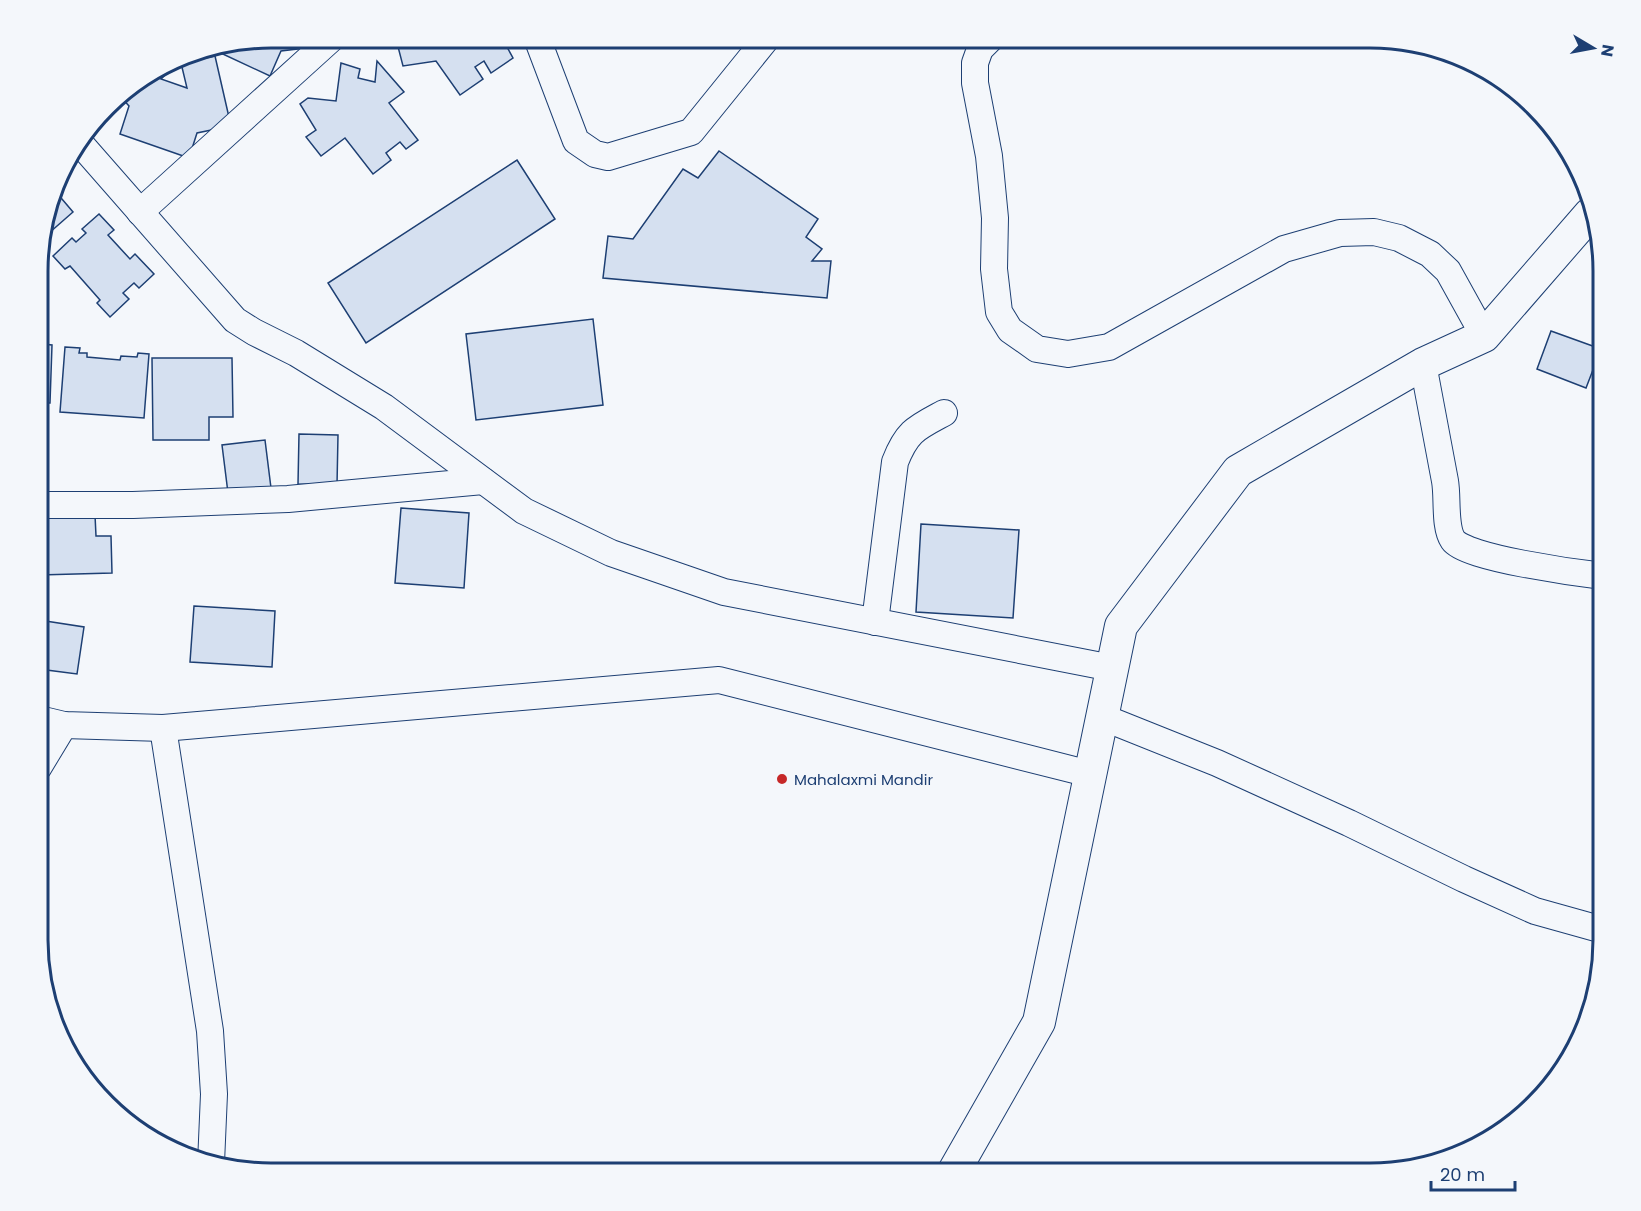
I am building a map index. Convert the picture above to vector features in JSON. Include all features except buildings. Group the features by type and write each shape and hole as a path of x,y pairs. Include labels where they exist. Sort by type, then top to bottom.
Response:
{"street":[{"path":"140,212 321,48"},
{"path":"541,48 576,141 595,154 608,157 691,132 759,48"},
{"path":"981,48 975,63 975,83 989,156 995,218 994,269 999,312 1010,330 1037,349 1068,354 1109,347 1284,249 1340,233 1374,232 1399,238 1430,254 1448,271 1484,336"},
{"path":"85,149 235,320 296,353 384,407 524,511 611,553 724,592 1112,668"},
{"path":"959,1163 1039,1022 1121,626 1238,471 1423,364 1484,336 1586,218"},
{"path":"1423,364 1446,484 1449,529 1453,540 1461,548 1487,556 1593,574"},
{"path":"875,622 895,462 903,442 916,428 944,413"},
{"path":"48,505 133,505 288,499 483,481"},
{"path":"48,721 64,725 163,728 719,680 1090,774"},
{"path":"1102,717 1237,772 1535,911 1593,927"},
{"path":"48,751 64,725"},
{"path":"163,728 210,1031 214,1094 211,1155"}],"place":[{"name":"Mahalaxmi Mandir","path":"782,779"}]}
